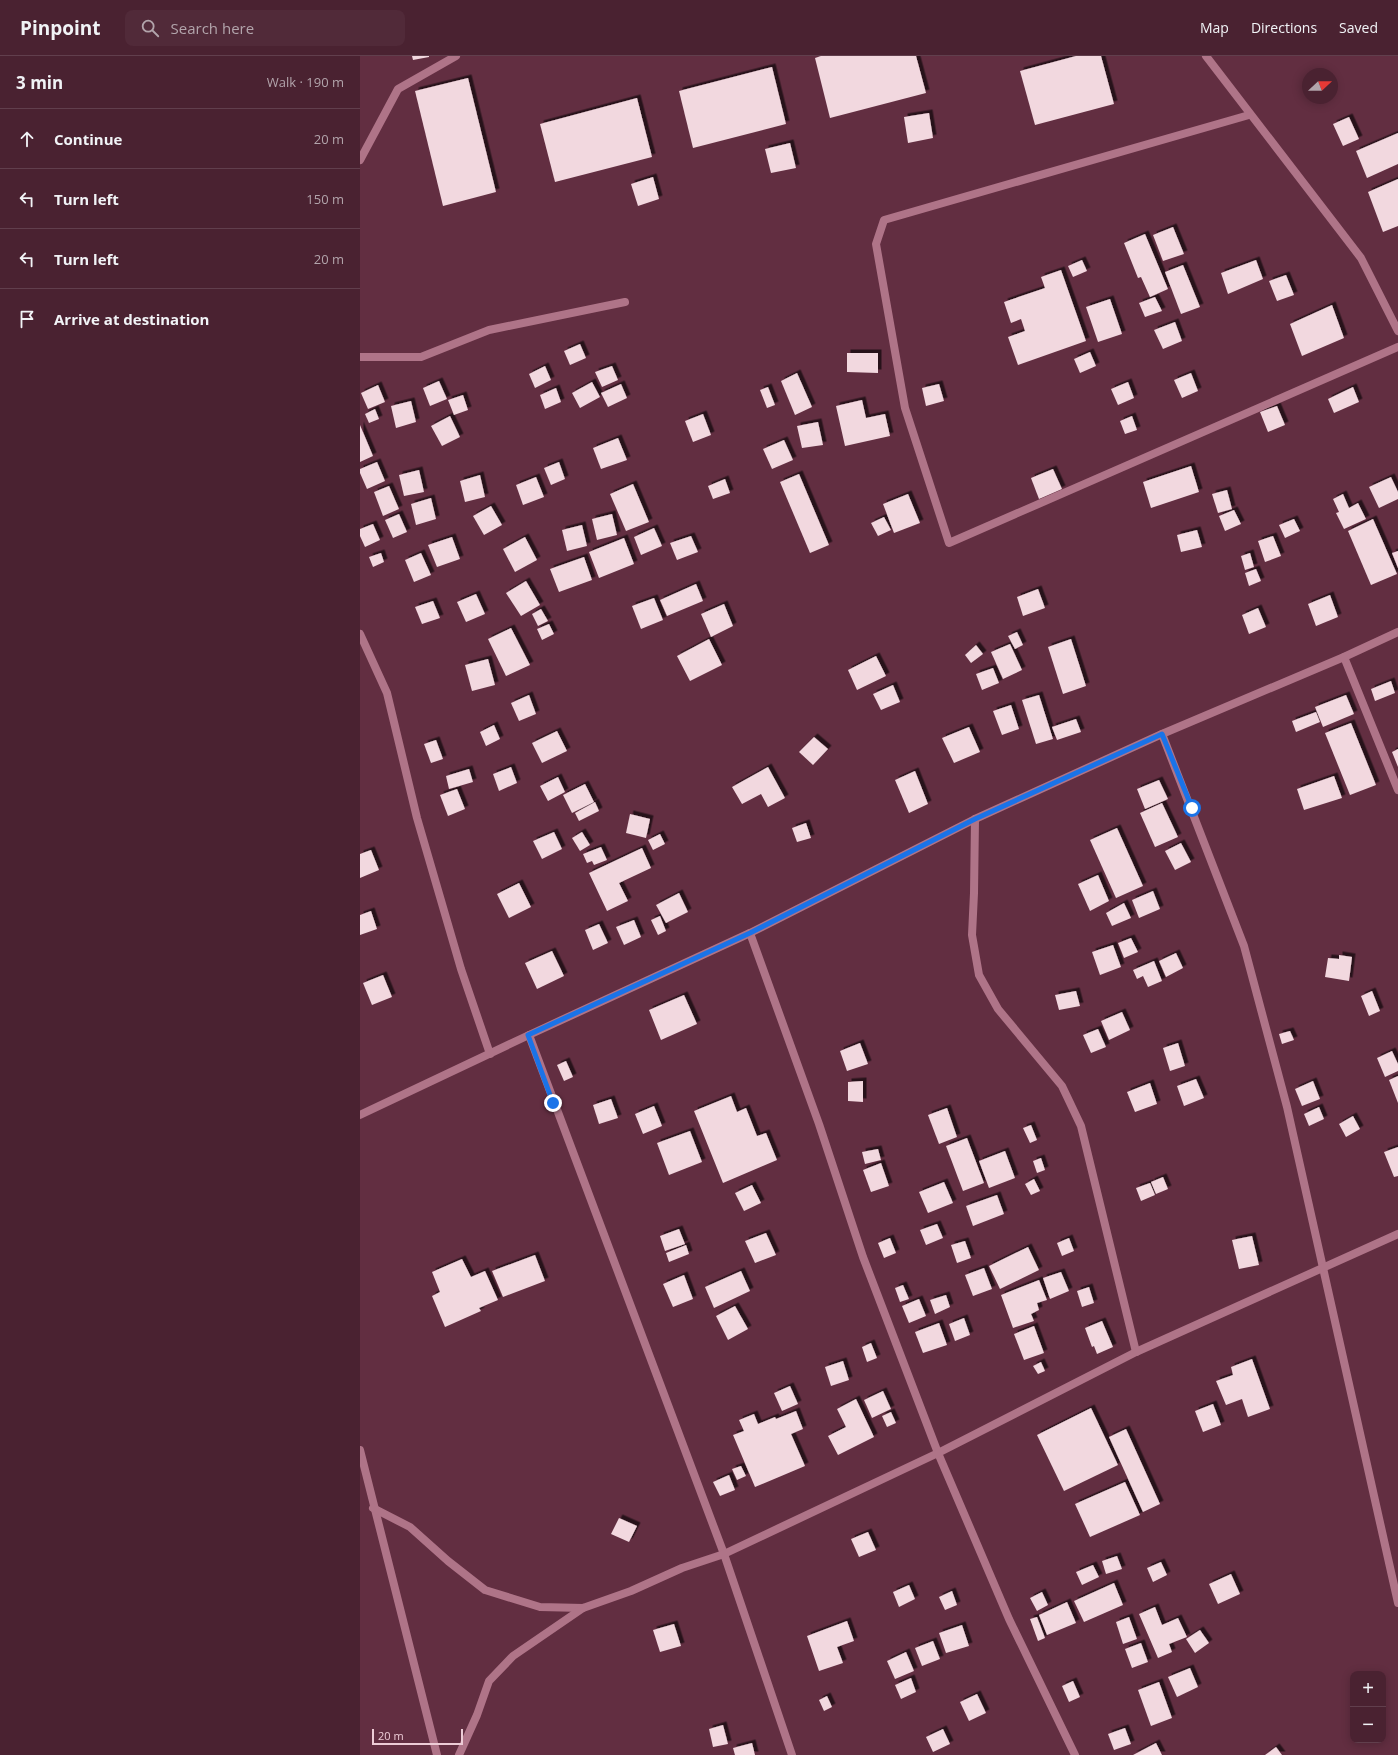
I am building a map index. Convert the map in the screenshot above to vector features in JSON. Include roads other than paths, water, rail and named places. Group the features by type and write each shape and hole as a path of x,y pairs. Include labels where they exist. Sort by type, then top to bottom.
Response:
{"street":[{"path":"360,160 398,89 456,56"},
{"path":"1206,56 1249,115 1361,258 1398,331"},
{"path":"1249,115 884,220 876,244 904,408 949,543 1398,347"},
{"path":"360,355 421,357 489,330 626,302"},
{"path":"360,1115 528,1035 750,933 975,819 1162,734 1344,658 1398,632"},
{"path":"360,634 387,693 417,818 461,969 490,1054"},
{"path":"1344,658 1398,790"},
{"path":"1162,734 1244,946 1287,1107 1398,1603"},
{"path":"975,819 972,935 979,975 998,1009 1062,1086 1081,1126 1136,1352"},
{"path":"750,933 813,1109 863,1257 938,1453 1009,1619 1075,1755"},
{"path":"528,1035 724,1554 792,1755"},
{"path":"459,1755 490,1681 513,1656 583,1608 630,1591 682,1568 724,1554 938,1453 1136,1352 1398,1234"},
{"path":"360,1450 373,1508 437,1755"},
{"path":"373,1508 410,1527 485,1590 540,1607 583,1608"}]}
